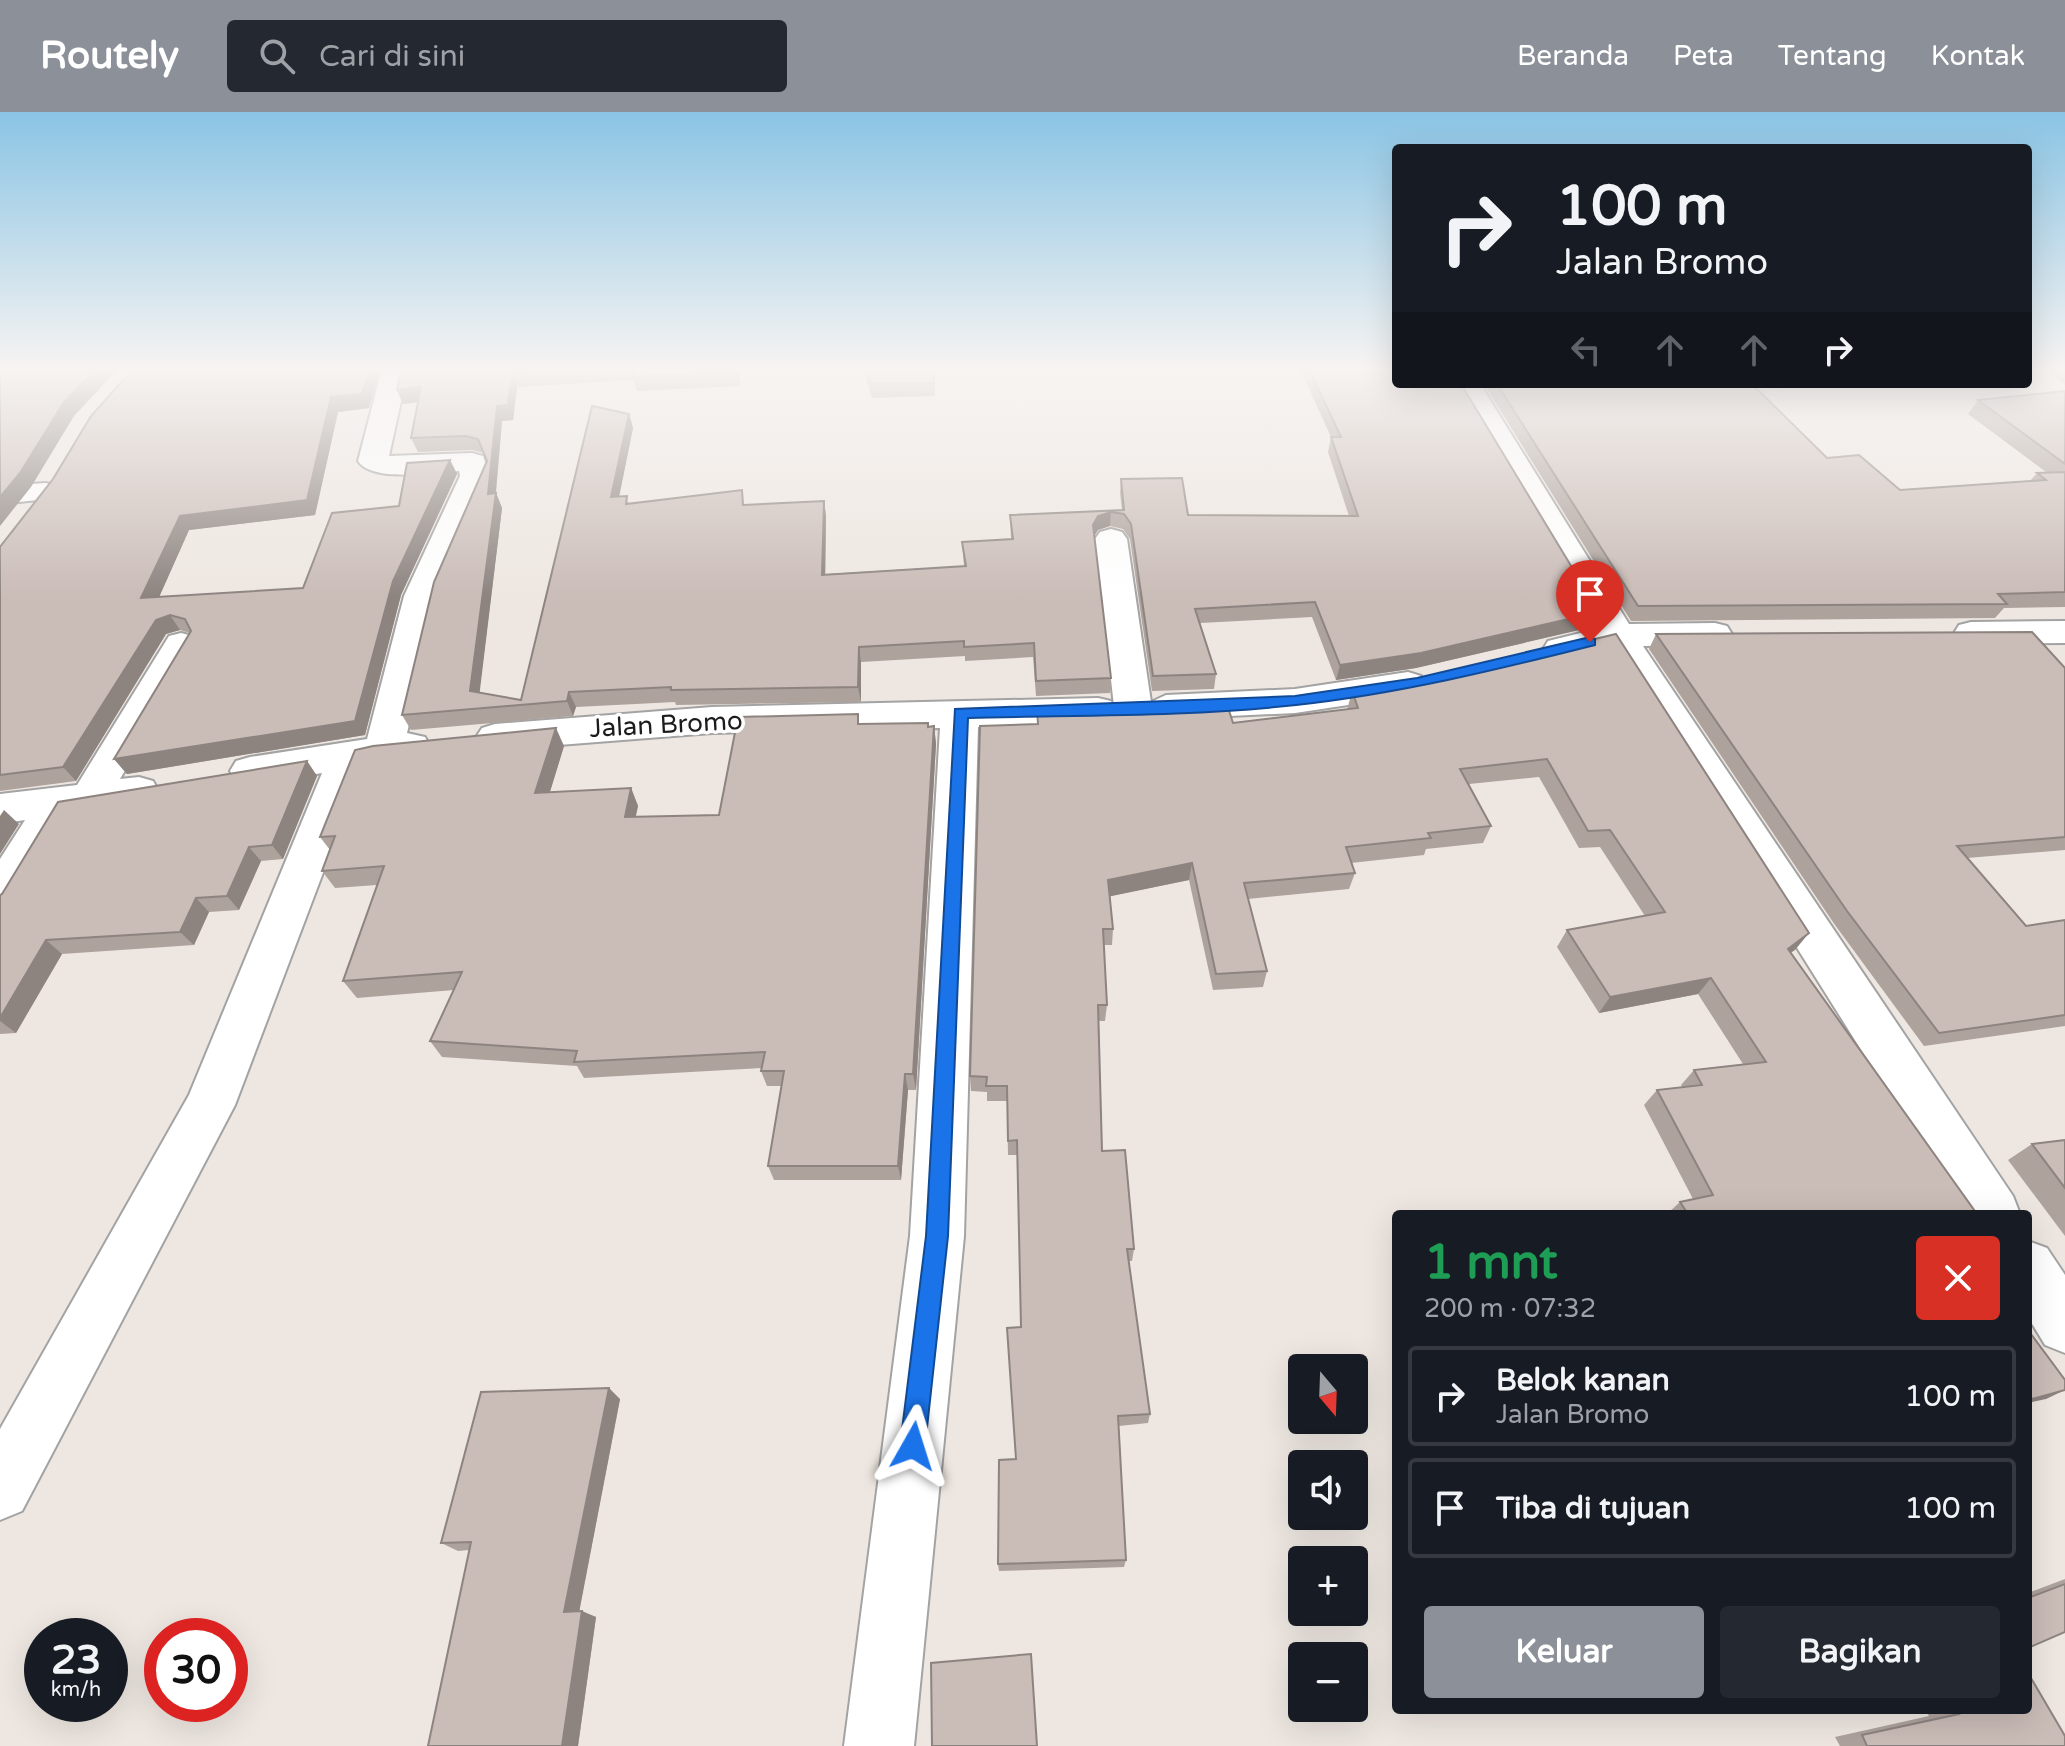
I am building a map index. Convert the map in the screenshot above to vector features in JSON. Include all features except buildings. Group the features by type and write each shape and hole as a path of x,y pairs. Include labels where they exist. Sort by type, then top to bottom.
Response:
{"street":[{"path":"0,1489 210,1105 366,751 421,596 475,476 472,462 379,465 373,461 377,445"},
{"path":"1503,445 1618,635 1991,1210"},
{"path":"21,525 62,465"},
{"path":"0,495 46,492"},
{"path":"1111,539 1133,709"},
{"path":"1937,633 2065,632"},
{"path":"1526,657 1618,635 1746,634"},
{"path":"0,895 74,799 181,644"},
{"name":"Jalan Bromo","path":"215,777 366,751 712,720 802,720 1295,701 1448,675"},
{"path":"879,1746 937,1236 960,713"},
{"path":"0,809 170,785"},
{"path":"2032,1273 2065,1325"}],"route":[{"path":"913,1446 937,1236 960,713 1295,701 1417,683 1590,642"}]}
